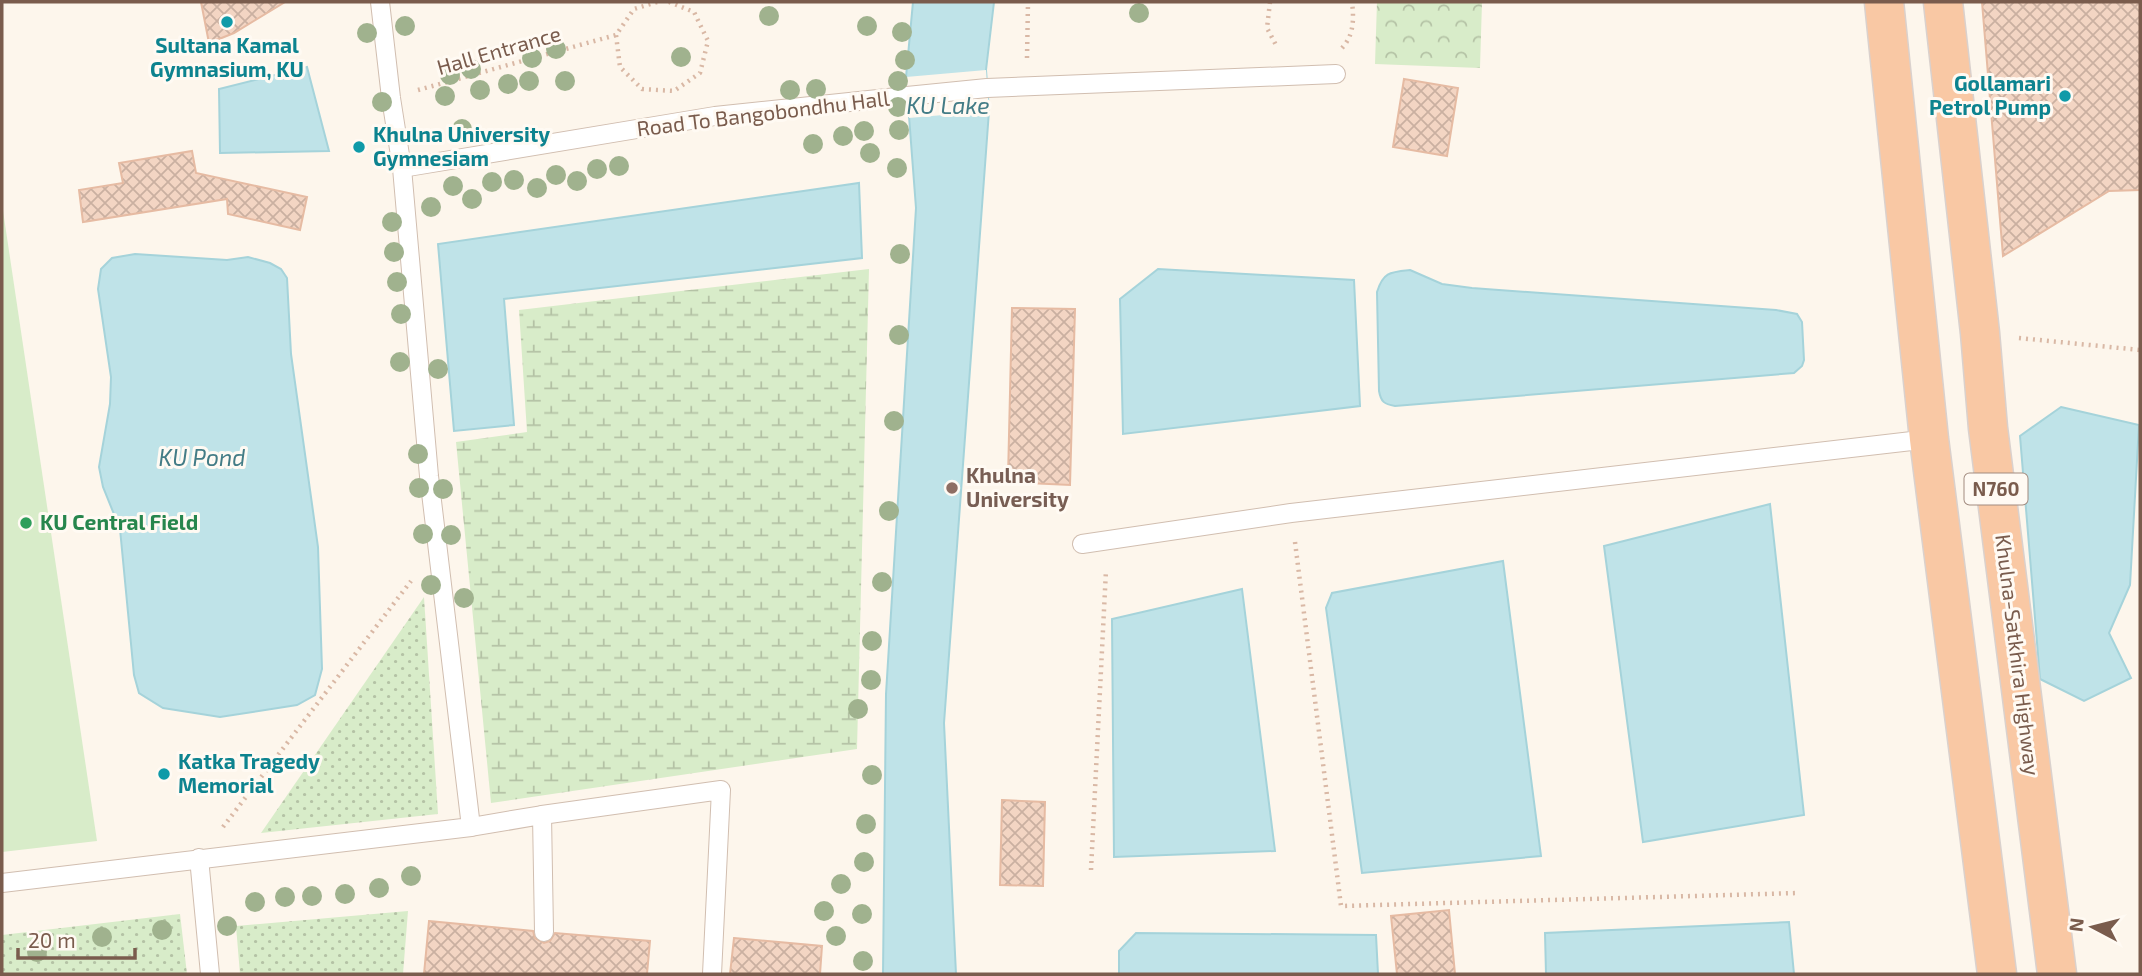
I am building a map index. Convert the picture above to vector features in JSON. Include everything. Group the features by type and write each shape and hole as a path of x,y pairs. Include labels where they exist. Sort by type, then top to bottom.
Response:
{"highway":[{"name":"N760","path":"1884,2 1929,439 1997,974"},
{"name":"Khulna-Satkhira Highway","path":"1943,2 1988,428 2057,974"},
{"path":"1929,439 1988,428"}],"lane":[{"path":"380,2 402,168 429,476 471,827"},
{"name":"Road To Bangobondhu Hall","path":"402,168 715,116 907,96 988,88 1336,74"},
{"path":"1082,544 1292,513 1929,439"},
{"path":"2,883 471,827 721,790 712,974"},
{"path":"542,816 544,932"},
{"path":"199,858 210,974"}],"path":[{"path":"657,2 634,9 616,35 620,67 642,89 674,91 700,73 708,41 694,12 669,2"},
{"path":"1027,87 1028,2"},
{"path":"1270,2 1267,28 1273,43 1284,54"},
{"path":"1337,53 1349,40 1354,18 1352,2"},
{"name":"Hall Entrance","path":"391,98 616,35"},
{"path":"1980,334 2140,350"},
{"path":"1292,513 1341,906 1799,893"},
{"path":"1091,870 1107,540"},
{"path":"199,858 438,547"}],"green space":[{"path":"1377,2 1482,2 1480,68 1375,64"},
{"name":"KU Central Field","path":"2,204 97,841 2,852"},
{"path":"869,269 857,749 491,803 456,442 527,432 519,310"},
{"path":"424,597 438,814 261,833"},
{"path":"408,911 403,974 240,974 236,926"},
{"path":"180,914 187,974 2,974 2,935"}],"water":[{"name":"KU Lake","path":"913,2 994,2 986,70 989,111 944,723 956,974 883,974 886,694 916,208 906,77"},
{"path":"307,67 329,151 220,153 219,89"},
{"path":"859,183 862,258 504,299 514,425 454,431 438,244"},
{"name":"KU Pond","path":"135,254 227,260 248,257 270,263 281,269 287,278 291,354 318,547 322,669 315,695 297,705 220,717 163,708 139,693 134,675 120,529 103,487 99,467 110,404 111,377 98,289 101,269 112,258"},
{"path":"1158,269 1354,280 1360,406 1123,434 1120,299"},
{"path":"1410,270 1442,284 1472,288 1776,310 1797,314 1802,322 1804,360 1794,373 1395,406 1382,400 1379,391 1377,292 1388,274"},
{"path":"2061,407 2139,425 2130,585 2109,633 2131,678 2084,701 2040,679 2020,436"},
{"path":"1770,504 1804,815 1643,842 1604,546"},
{"path":"1503,561 1541,856 1362,873 1326,608 1332,593"},
{"path":"1242,589 1275,851 1114,857 1112,619"},
{"path":"1789,922 1794,974 1546,974 1545,933"},
{"path":"1136,933 1376,935 1378,974 1119,974 1119,951"}],"pier":[{"path":"986,70 989,111 909,118 906,77"}],"building":[{"name":"Sultana Kamal Gymnasium, KU","path":"201,2 285,2 234,33 209,43"},
{"name":"Gollamari Petrol Pump","path":"1982,2 2140,2 2140,190 2109,191 2003,256"},
{"path":"1404,79 1458,88 1447,156 1393,147"},
{"path":"192,151 196,173 307,197 300,230 228,214 227,199 83,222 79,190 123,183 119,163"},
{"path":"1012,308 1075,309 1070,485 1028,483 1029,478 1008,478"},
{"path":"1002,800 1045,802 1043,886 1000,885"},
{"path":"1449,910 1455,974 1397,974 1391,916"},
{"path":"429,921 533,931 535,938 544,943 550,941 555,933 650,941 647,974 424,974"},
{"path":"734,938 822,946 820,974 730,974"}],"place":[{"name":"Sultana Kamal Gymnasium, KU","path":"227,22"},
{"name":"Gollamari Petrol Pump","path":"2065,96"},
{"name":"Khulna University Gymnesiam","path":"359,147"},
{"name":"Khulna University","path":"952,488"},
{"name":"KU Central Field","path":"26,523"},
{"name":"Katka Tragedy Memorial","path":"164,774"}]}
